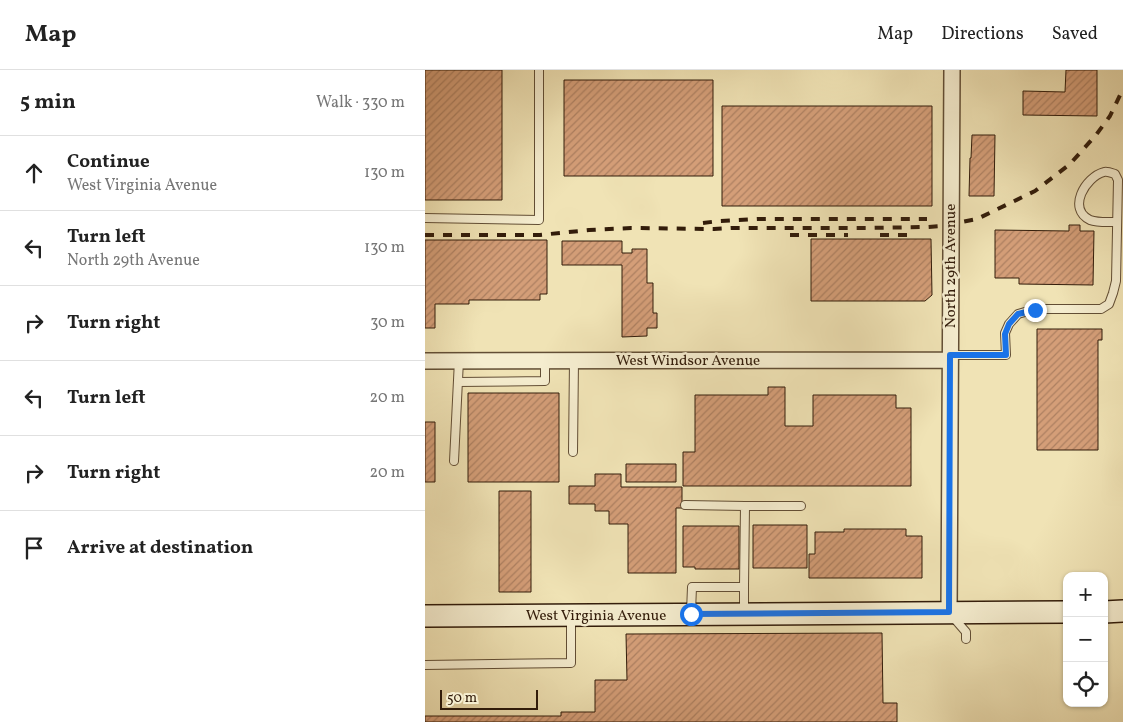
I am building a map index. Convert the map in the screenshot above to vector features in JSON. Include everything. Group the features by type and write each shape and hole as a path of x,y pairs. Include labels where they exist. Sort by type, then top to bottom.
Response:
{"street":[{"name":"North 29th Avenue","path":"949,612 952,70"},
{"name":"West Windsor Avenue","path":"425,361 950,357"},
{"name":"West Virginia Avenue","path":"425,616 1063,612"},
{"path":"1108,612 1123,612"}],"lane":[{"path":"425,218 539,220 539,70"},
{"path":"950,357 1006,355 1005,334 1009,324 1018,314 1035,310 1101,310 1109,304 1115,281 1119,180 1115,174 1105,172 1095,177 1083,189 1080,208 1088,219 1096,222 1117,222"},
{"path":"454,461 459,360"},
{"path":"458,382 545,381 545,360"},
{"path":"573,452 574,360"},
{"path":"685,505 801,506"},
{"path":"744,614 745,506"},
{"path":"691,614 692,587 745,587"},
{"path":"949,612 966,632 966,639"},
{"path":"425,665 571,663 571,615"}],"building":[{"path":"425,70 502,70 502,200 425,200"},
{"path":"1066,70 1097,70 1097,116 1023,115 1023,91 1065,92"},
{"path":"564,80 713,80 713,176 564,176"},
{"path":"722,106 932,106 932,206 722,206"},
{"path":"972,135 995,135 994,196 969,196"},
{"path":"1069,225 1080,225 1080,231 1094,231 1093,285 1019,284 1019,278 995,278 995,230 1069,231"},
{"path":"811,239 931,239 932,295 925,301 811,301"},
{"path":"425,240 547,240 547,294 540,294 540,300 469,300 469,304 435,304 435,328 425,328"},
{"path":"562,241 622,241 622,253 632,253 632,249 647,249 647,283 653,283 653,313 657,313 657,328 647,328 647,336 622,337 622,265 562,265"},
{"path":"1037,329 1102,329 1102,340 1098,340 1098,450 1037,450"},
{"path":"768,387 785,387 785,426 813,426 813,395 896,395 896,408 911,408 911,486 683,486 683,452 695,452 695,395 768,395"},
{"path":"468,393 559,393 559,482 468,482"},
{"path":"425,422 435,422 435,482 425,482"},
{"path":"626,464 676,464 676,482 626,482"},
{"path":"595,474 621,474 621,487 682,487 682,508 676,508 676,573 628,573 628,524 609,524 609,511 595,511 595,504 569,504 569,486 595,486"},
{"path":"499,491 531,491 531,592 499,592"},
{"path":"753,525 807,525 807,568 753,568"},
{"path":"683,526 739,526 739,569 695,569 695,567 683,567"},
{"path":"844,529 906,529 906,536 922,536 922,578 809,578 809,554 815,554 815,532 844,532"},
{"path":"882,633 883,703 897,703 897,722 425,722 425,716 561,716 561,712 595,712 595,680 627,680 626,634"}],"railway":[{"path":"425,235 540,235 631,228 927,227 977,219 1035,191 1070,164 1110,116 1123,89"},
{"path":"703,223 758,219 927,219"},
{"path":"790,235 848,235"},
{"path":"880,235 908,235"}],"route":[{"path":"691,614 949,612 950,355 1006,355 1005,334 1009,324 1018,314 1035,310"}]}
